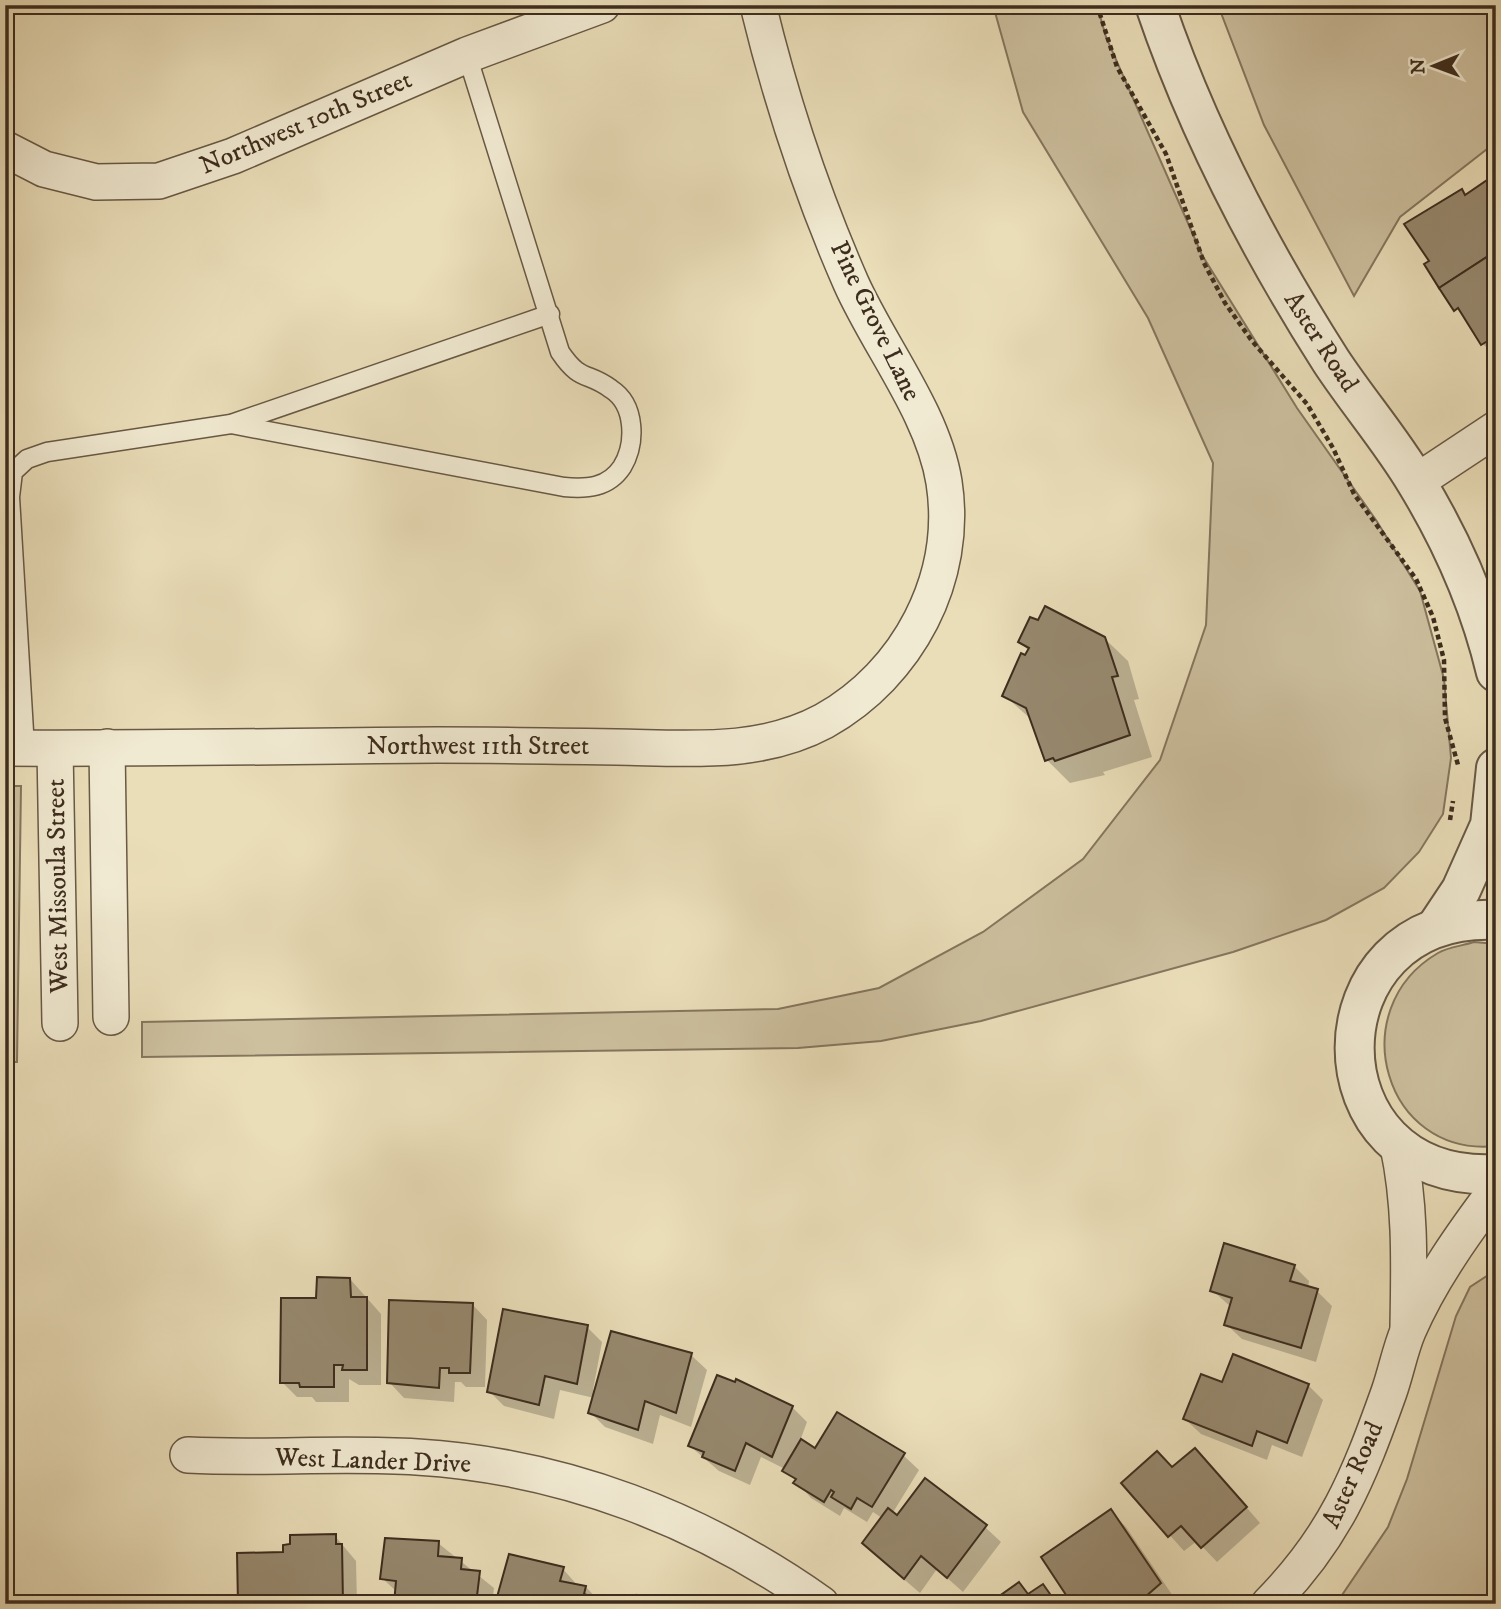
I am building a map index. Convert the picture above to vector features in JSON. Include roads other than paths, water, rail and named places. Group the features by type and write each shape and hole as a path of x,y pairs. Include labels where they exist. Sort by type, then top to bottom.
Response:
{"street":[{"name":"Northwest 10th Street","path":"5,149 44,169 96,182 159,181 233,156 467,55 602,5"},
{"name":"Pine Grove Lane","path":"758,5 803,158 852,285 932,439 944,481 946,527 942,562 913,639"},
{"name":"Aster Road","path":"1156,5 1174,60 1212,151 1265,253 1332,363 1416,482 1459,561 1489,643 1496,672"},
{"path":"1416,482 1496,429"},
{"name":"Northwest 11th Street","path":"29,748 454,745 714,750 767,742 823,721 871,688 913,639"},
{"name":"West Missoula Street","path":"107,747 111,1017"},
{"name":"West Missoula Street","path":"29,748 60,1023"},
{"path":"1437,926 1461,890 1490,824 1478,769"},
{"path":"1496,920 1471,919 1437,926 1404,945 1377,973 1359,1007 1353,1046 1357,1083 1373,1117 1398,1146 1430,1166 1468,1176 1496,1174"},
{"name":"Aster Road","path":"1398,1146 1404,1176 1409,1245 1408,1331"},
{"name":"Aster Road","path":"1269,1604 1300,1572 1336,1521 1364,1460 1408,1331 1449,1255 1496,1190"},
{"name":"West Lander Drive","path":"188,1455 416,1457 546,1475 626,1500 710,1535 759,1562 821,1604"}],"lane":[{"path":"231,424 564,487 587,489 605,483 621,468 632,443 629,412 613,389 573,371 560,352 467,55"},
{"path":"29,748 9,497 13,472 27,458 47,452 231,424 550,314"}]}
